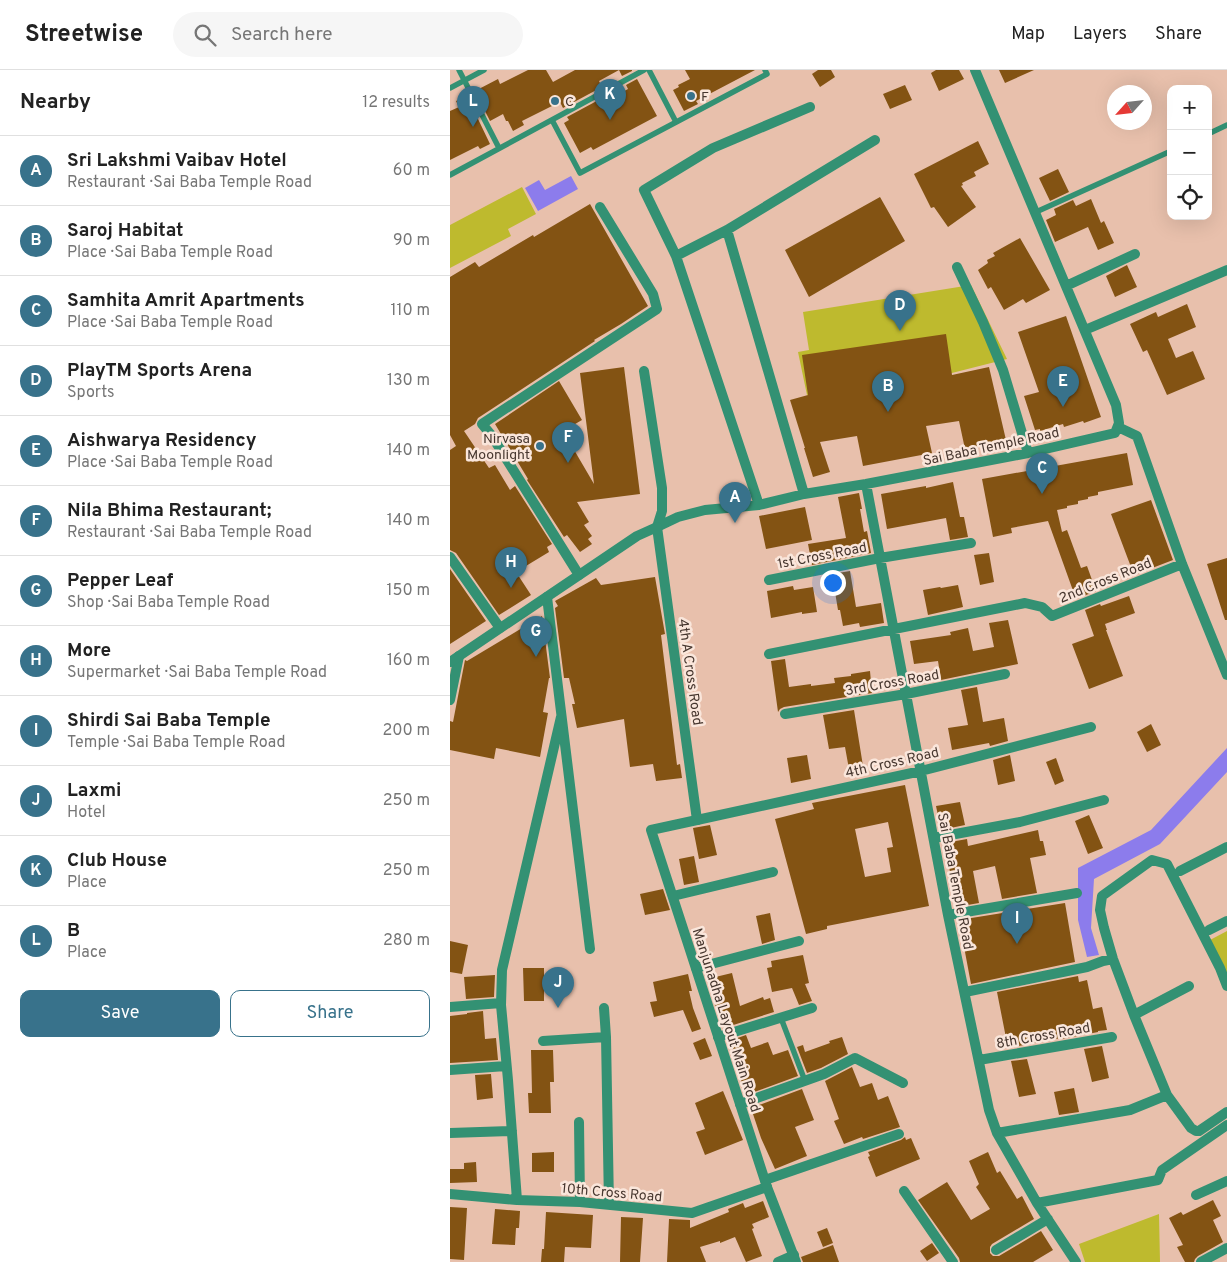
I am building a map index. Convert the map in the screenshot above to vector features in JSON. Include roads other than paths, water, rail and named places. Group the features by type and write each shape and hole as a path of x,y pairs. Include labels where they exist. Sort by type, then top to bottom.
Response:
{"street":[{"path":"975,70 1116,405 1120,422 1118,427 1136,436 1182,564 1227,675"},
{"path":"759,505 676,256 644,190 713,148 810,107"},
{"path":"676,256 727,230 875,140"},
{"path":"579,575 492,436 482,424 657,309 653,294 600,207"},
{"path":"727,230 804,494"},
{"path":"1066,286 1135,254"},
{"path":"958,267 1003,370 1028,453"},
{"path":"1085,330 1227,270"},
{"name":"4th A Cross Road","path":"644,371 662,488 662,511 657,527 697,820"},
{"name":"Sai Baba Temple Road","path":"454,659 637,536 678,517 705,510 759,505 804,494 1028,453 1115,433 1118,427"},
{"name":"Sai Baba Temple Road","path":"866,484 948,914 989,1110 997,1133 1037,1203 1076,1262"},
{"name":"1st Cross Road","path":"769,580 880,558 971,543"},
{"path":"450,558 500,628"},
{"name":"2nd Cross Road","path":"769,654 1025,604 1042,607 1052,616 1182,564"},
{"path":"547,597 590,949"},
{"path":"450,700 454,659"},
{"name":"3rd Cross Road","path":"785,714 906,694 1005,674"},
{"path":"517,1200 501,1003 502,970 561,717"},
{"name":"4th Cross Road","path":"697,820 921,771 1091,727"},
{"path":"934,838 1020,822 1104,800"},
{"name":"Manjunadha Layout Main Road","path":"697,820 651,830 766,1184 795,1259"},
{"path":"1180,871 1227,847"},
{"path":"1227,986 1220,968 1167,864 1152,860 1102,896 1100,910 1113,959 1167,1095 1190,1128 1196,1131 1227,1112"},
{"path":"673,896 773,872"},
{"path":"948,914 1077,893"},
{"path":"1209,930 1227,921"},
{"path":"696,968 799,941"},
{"path":"965,992 1087,967 1113,959"},
{"path":"1134,1015 1190,986"},
{"path":"450,1007 501,1003"},
{"path":"604,1008 609,1205"},
{"path":"718,1037 812,1008"},
{"path":"542,1041 606,1037"},
{"name":"8th Cross Road","path":"979,1060 1112,1037"},
{"path":"740,1104 824,1074 855,1058 903,1083"},
{"path":"450,1070 506,1066"},
{"path":"997,1133 1130,1110 1167,1095"},
{"path":"579,1122 580,1202"},
{"path":"1037,1203 1158,1180 1162,1170 1227,1125"},
{"path":"450,1133 512,1131"},
{"name":"10th Cross Road","path":"450,1194 517,1200 580,1202 692,1213 899,1134"},
{"path":"1196,1195 1227,1181"},
{"path":"904,1190 953,1262"},
{"path":"996,1250 1048,1219"},
{"path":"1201,1262 1227,1248"},
{"path":"778,1262 795,1259"}],"lane":[{"path":"459,70 499,148"},
{"path":"450,88 484,70"},
{"path":"450,174 644,70"},
{"path":"650,70 676,122"},
{"path":"552,120 580,173 767,74 764,70"},
{"path":"1212,132 1227,125"},
{"path":"1036,212 1167,153"},
{"path":"781,1018 805,1081"}],"place":[{"name":"F","path":"691,96"},
{"name":"C","path":"555,101"},
{"name":"Club House","path":"610,120"},
{"name":"B","path":"473,127"},
{"name":"PlayTM Sports Arena","path":"900,331"},
{"name":"Aishwarya Residency","path":"1063,407"},
{"name":"Saroj Habitat","path":"888,412"},
{"name":"Nirvasa Moonlight","path":"540,446"},
{"name":"Nila Bhima Restaurant;","path":"568,463"},
{"name":"Samhita Amrit Apartments","path":"1042,494"},
{"name":"Sri Lakshmi Vaibav Hotel","path":"735,523"},
{"name":"More","path":"511,588"},
{"name":"Pepper Leaf","path":"536,657"},
{"name":"Shirdi Sai Baba Temple","path":"1017,944"},
{"name":"Laxmi","path":"558,1008"}]}
